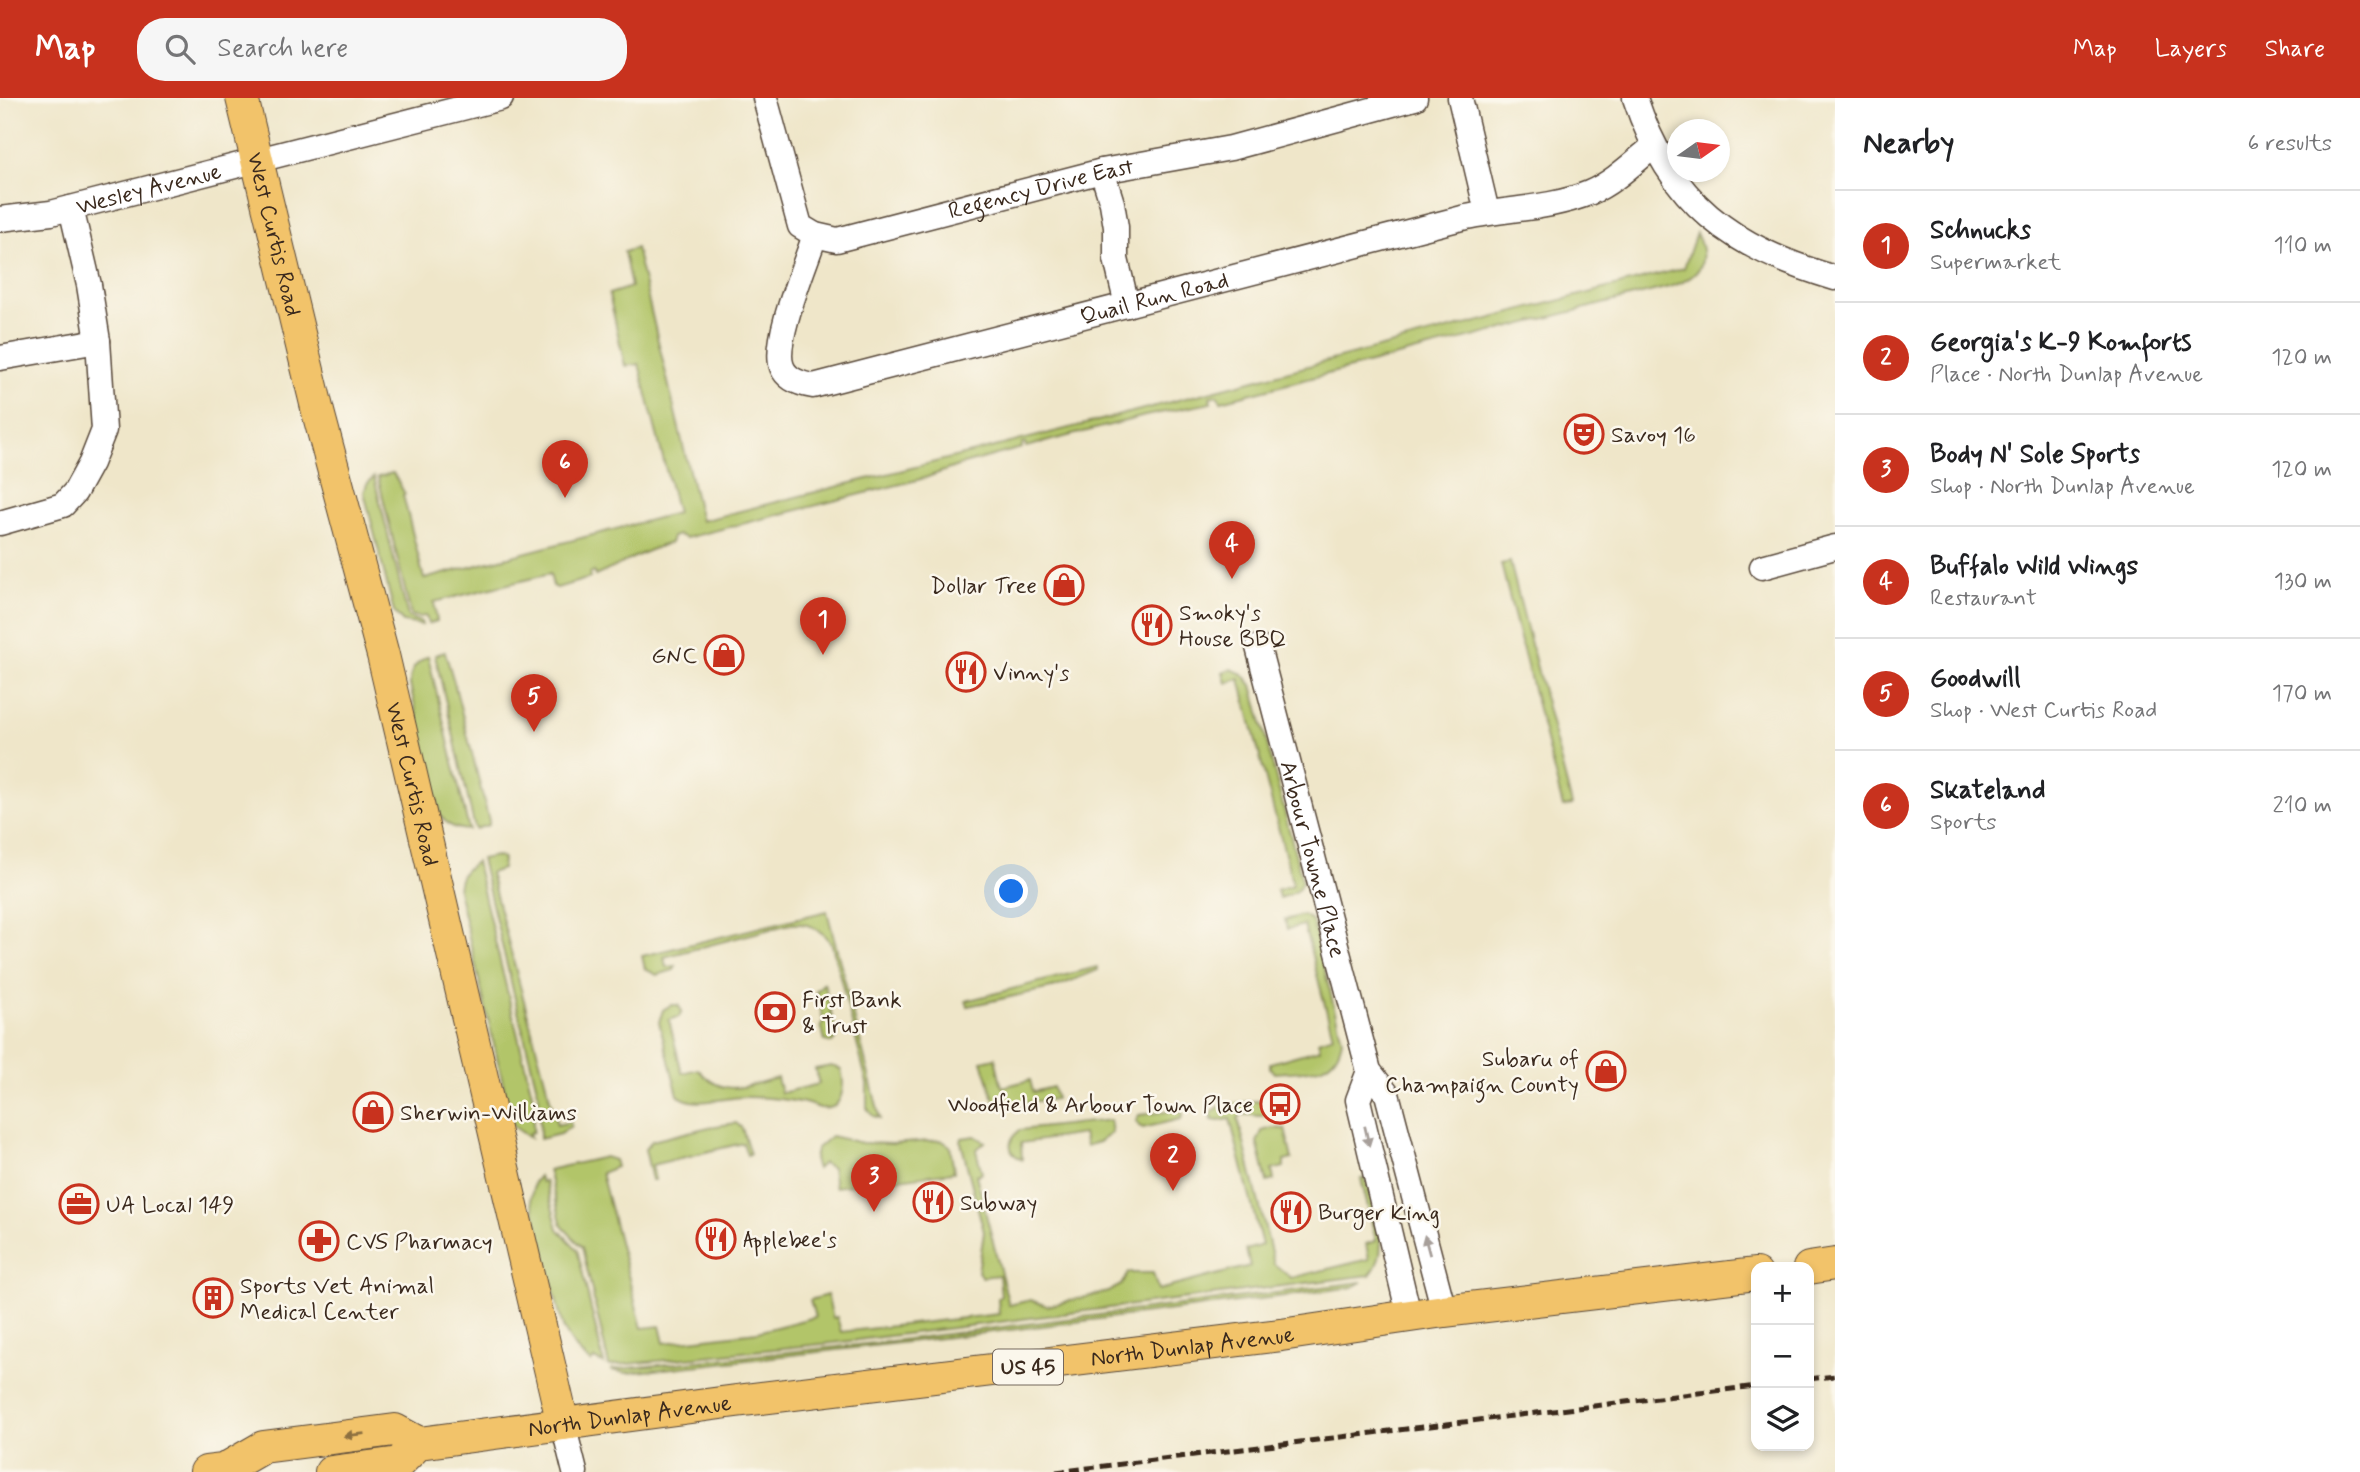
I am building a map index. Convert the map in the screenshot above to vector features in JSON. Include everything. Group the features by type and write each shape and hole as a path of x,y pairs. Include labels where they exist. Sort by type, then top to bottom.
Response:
{"main road":[{"name":"West Curtis Road","path":"242,98 318,412 383,655 564,1424"},
{"path":"1814,1267 1835,1264"},
{"name":"North Dunlap Avenue","path":"221,1471 262,1447 395,1430 419,1443 1281,1335 1409,1315 1751,1275"},
{"path":"331,1472 399,1463 419,1443"}],"street":[{"name":"Wesley Avenue","path":"0,219 71,208 501,98"},
{"path":"765,98 800,226 815,235"},
{"name":"Regency Drive East","path":"815,235 837,240 1102,171 1231,148 1415,98"},
{"path":"1460,98 1487,212"},
{"path":"1635,98 1643,123 1668,170 1688,196 1713,221 1759,251 1793,266 1835,278"},
{"name":"Quail Run Road","path":"815,235 779,347 783,370 801,384 813,386 1487,212 1519,210 1588,193 1605,184 1654,146"},
{"path":"1102,171 1112,204 1116,227 1116,259 1127,304"},
{"path":"0,523 63,505 75,492 104,429 98,341 89,285 71,208"},
{"path":"0,358 98,341"},
{"path":"1762,566 1835,547"},
{"name":"Arbour Towne Place","path":"1258,648 1368,1071 1387,1094 1444,1311"},
{"name":"Arbour Towne Place","path":"1368,1071 1359,1100 1409,1315"},
{"name":"West Curtis Road","path":"564,1424 575,1472"}],"green space":[{"path":"1696,233 1702,252 1700,266 1690,277 1673,286 1221,401 1217,395 1210,397 1211,403 1145,416 1026,447 1025,443 1022,448 963,464 925,478 686,538 678,535 672,537 670,543 595,576 594,572 590,573 590,578 557,588 553,586 550,574 434,602 437,621 428,624 426,616 411,615 378,477 393,473 405,494 403,495 424,579 677,513 639,364 625,366 609,294 631,287 624,252 636,248 701,521 1684,268"},
{"path":"374,477 408,617 421,622 422,625 403,622 394,612 364,492"},
{"path":"1510,562 1572,805 1563,807 1501,564"},
{"path":"445,652 489,821 489,825 475,829 435,655"},
{"path":"428,656 469,830 452,826 440,815 410,685 414,667"},
{"path":"1231,669 1243,674 1252,685 1302,880 1297,890 1279,898 1277,890 1293,885 1240,679 1226,683 1223,672"},
{"path":"496,856 503,859 502,869 490,873 557,1125 570,1122 571,1126 560,1134 540,1139 539,1097 481,859"},
{"path":"476,862 533,1098 533,1132 529,1133 530,1138 513,1126 458,890 463,873"},
{"path":"827,911 880,1118 873,1116 867,1108 867,1083 832,945 818,930 807,925 786,925 664,957 666,967 675,966 674,970 657,975 645,969 642,956"},
{"path":"1303,915 1312,920 1342,1039 1339,1051 1326,1065 1308,1070 1275,1073 1270,1068 1270,1063 1320,1049 1318,1041 1333,1036 1304,925 1287,929 1285,920"},
{"path":"1097,967 1098,970 1056,987 968,1006 966,1001"},
{"path":"824,983 837,1037 832,1043 825,1041 821,1025 824,1023 816,991"},
{"path":"671,1005 678,1005 682,1011 679,1017 669,1020 682,1073 698,1069 716,1084 735,1088 777,1078 781,1093 819,1084 815,1069 831,1066 841,1069 843,1082 838,1102 828,1108 820,1108 803,1102 766,1098 737,1097 701,1102 678,1095 659,1022 663,1010"},
{"path":"995,1058 1002,1087 1030,1080 1033,1092 1053,1087 1056,1099 996,1106 982,1061"},
{"path":"1289,1097 1286,1114 1242,1114 1238,1119 1274,1264 1291,1278 1369,1259 1366,1244 1376,1241 1361,1179 1366,1178 1377,1215 1381,1241 1377,1264 1370,1275 842,1342 609,1366 582,1247 562,1226 548,1170 605,1157 614,1160 616,1167 601,1173 642,1328 660,1326 664,1343 757,1332 815,1317 810,1300 827,1295 833,1318 837,1317 841,1332 999,1314 999,1275 982,1277 978,1272 984,1232 962,1138 975,1136 985,1142 976,1150 982,1173 976,1175 1009,1305 1031,1300 1047,1306 1108,1292 1121,1285 1128,1273 1153,1273 1158,1290 1250,1266 1246,1250 1262,1245 1230,1119 1212,1120 1212,1112 1222,1105"},
{"path":"1179,1110 1183,1114 1181,1119 1143,1128 1136,1121 1139,1115"},
{"path":"1110,1120 1112,1133 1099,1142 1086,1146 1083,1134 1021,1143 1022,1160 1011,1150 1011,1142 1020,1130"},
{"path":"736,1123 742,1128 750,1154 747,1155 743,1143 652,1165 655,1180 652,1180 645,1149 652,1141"},
{"path":"1272,1128 1285,1129 1292,1159 1284,1161 1284,1167 1272,1170 1274,1180 1267,1182 1257,1142 1262,1131"},
{"path":"831,1136 862,1143 893,1144 941,1140 950,1146 954,1172 835,1187 832,1168 823,1163 817,1169 814,1160 816,1149"},
{"path":"539,1176 541,1182 545,1181 558,1229 577,1249 604,1364 594,1359 591,1362 582,1355 563,1327 531,1199 534,1182"},
{"path":"1362,1282 1353,1287 990,1332 627,1373 610,1370 876,1343"}],"railway":[{"path":"1814,1378 1835,1376"},
{"path":"1056,1472 1751,1387"}],"place":[{"name":"Savoy 16","path":"1584,434"},
{"name":"Skateland","path":"565,498"},
{"name":"Buffalo Wild Wings","path":"1232,579"},
{"name":"Dollar Tree","path":"1064,585"},
{"name":"Smoky's House BBQ","path":"1152,625"},
{"name":"GNC","path":"724,655"},
{"name":"Schnucks","path":"823,655"},
{"name":"Vinny's","path":"966,672"},
{"name":"Goodwill","path":"534,732"},
{"name":"First Bank & Trust","path":"775,1012"},
{"name":"Subaru of Champaign County","path":"1606,1071"},
{"name":"Woodfield & Arbour Town Place","path":"1280,1104"},
{"name":"Sherwin-Williams","path":"373,1112"},
{"name":"Georgia's K-9 Komforts","path":"1173,1191"},
{"name":"Subway","path":"933,1202"},
{"name":"UA Local 149","path":"79,1204"},
{"name":"Body N' Sole Sports","path":"874,1212"},
{"name":"Burger King","path":"1291,1212"},
{"name":"Applebee's","path":"716,1239"},
{"name":"CVS Pharmacy","path":"319,1241"},
{"name":"Sports Vet Animal Medical Center","path":"213,1298"}]}
